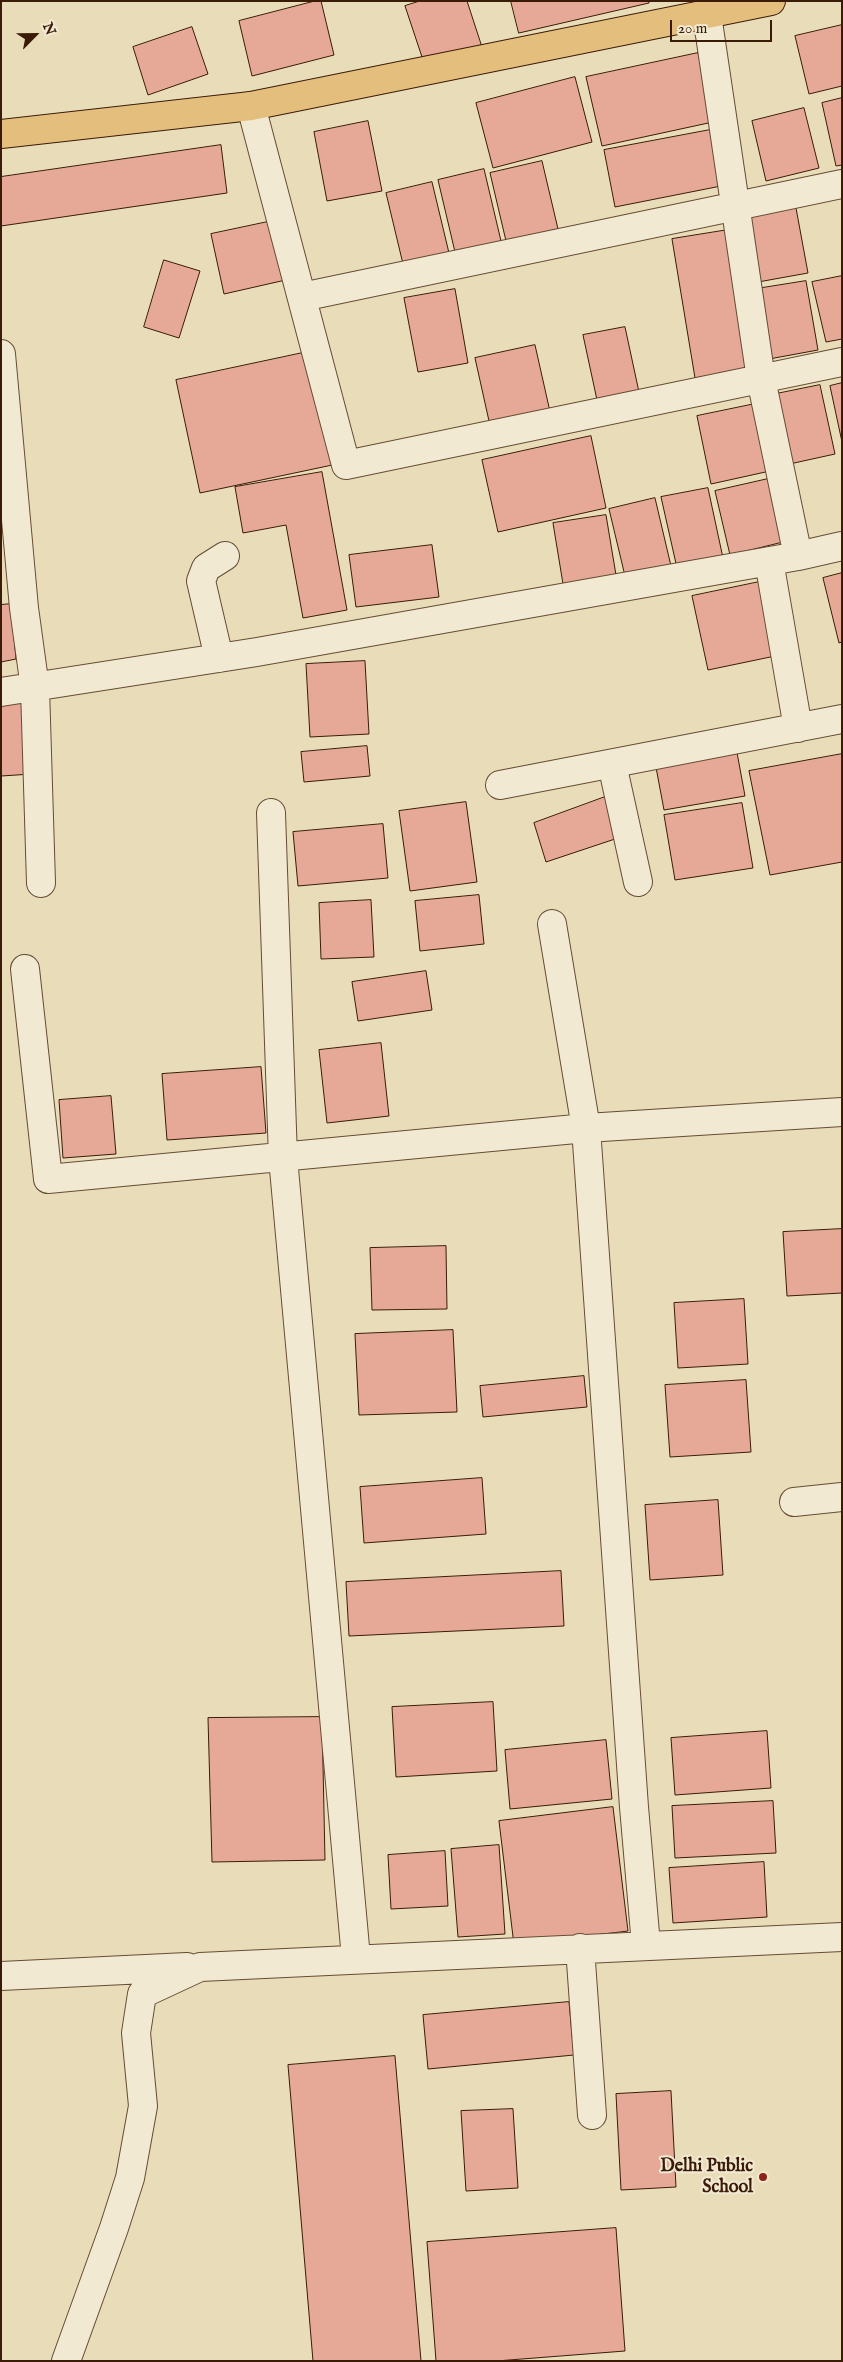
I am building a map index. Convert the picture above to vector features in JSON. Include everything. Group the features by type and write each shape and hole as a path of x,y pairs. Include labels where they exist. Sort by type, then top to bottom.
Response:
{"main road":[{"path":"1,134 251,106 707,16 771,1"}],"street":[{"path":"707,16 761,379 798,556"},
{"path":"251,106 346,465 842,362"},
{"path":"302,298 842,184"},
{"path":"2,364 24,608 35,688 41,883"},
{"path":"1,692 219,658 769,562 842,546"},
{"path":"219,658 201,581 206,568 225,556"},
{"path":"769,562 798,728"},
{"path":"500,785 842,719"},
{"path":"612,764 638,882"},
{"path":"271,813 283,1158 356,1958"},
{"path":"552,924 586,1128 646,1945"},
{"path":"25,969 48,1179 586,1128 842,1112"},
{"path":"794,1502 842,1497"},
{"path":"66,2361 130,2178 143,2106 136,2033 142,1994 200,1967 356,1958 842,1937"},
{"path":"580,1948 592,2115"},
{"path":"1,1976 216,1966"}],"building":[{"path":"321,1 334,55 252,76 239,21"},
{"path":"420,1 467,1 482,47 425,66 405,6"},
{"path":"511,1 649,1 649,3 519,33"},
{"path":"842,25 842,86 809,94 795,36"},
{"path":"192,27 208,74 148,95 133,47"},
{"path":"698,53 713,122 602,146 586,77"},
{"path":"575,77 592,142 493,168 476,103"},
{"path":"842,98 842,165 836,166 822,103"},
{"path":"804,108 819,168 766,181 752,121"},
{"path":"368,121 382,191 327,201 314,132"},
{"path":"710,130 721,186 615,207 604,150"},
{"path":"221,145 227,193 1,226 1,177"},
{"path":"542,161 558,229 506,241 490,173"},
{"path":"484,169 501,241 455,252 438,180"},
{"path":"432,182 449,253 403,264 386,193"},
{"path":"796,208 808,273 758,282 747,216"},
{"path":"277,220 290,279 224,294 211,234"},
{"path":"728,230 751,369 695,378 672,239"},
{"path":"164,260 200,271 179,338 144,327"},
{"path":"842,276 842,339 826,342 812,282"},
{"path":"806,281 818,350 769,359 756,289"},
{"path":"455,289 468,363 418,372 404,298"},
{"path":"625,327 639,392 597,400 583,335"},
{"path":"535,345 551,416 491,430 475,358"},
{"path":"312,351 337,464 200,493 176,380"},
{"path":"842,383 842,442 830,386"},
{"path":"820,385 835,454 785,465 771,395"},
{"path":"755,404 770,471 711,484 697,416"},
{"path":"591,436 606,508 498,532 482,460"},
{"path":"322,472 347,610 303,618 286,525 243,533 235,487"},
{"path":"768,479 783,542 730,555 715,491"},
{"path":"708,488 723,558 677,568 661,497"},
{"path":"655,498 671,566 625,576 609,509"},
{"path":"606,515 617,581 564,590 553,523"},
{"path":"432,545 439,597 356,607 349,555"},
{"path":"842,573 842,642 839,643 823,578"},
{"path":"764,581 780,655 708,670 692,596"},
{"path":"11,604 16,659 1,662 1,605"},
{"path":"365,661 369,734 310,737 306,664"},
{"path":"28,695 32,774 1,776 1,697"},
{"path":"367,746 370,776 304,782 301,752"},
{"path":"736,747 745,796 664,810 655,762"},
{"path":"842,754 842,862 770,875 749,771"},
{"path":"605,797 618,838 546,862 534,823"},
{"path":"466,802 477,882 410,891 399,811"},
{"path":"742,803 753,868 675,880 664,815"},
{"path":"383,824 388,878 298,886 293,832"},
{"path":"479,895 484,944 420,951 415,901"},
{"path":"371,900 374,957 321,959 319,903"},
{"path":"426,971 432,1010 358,1021 352,982"},
{"path":"381,1043 389,1116 327,1123 319,1050"},
{"path":"261,1067 266,1133 167,1140 162,1074"},
{"path":"111,1096 116,1154 63,1158 59,1100"},
{"path":"842,1229 842,1293 787,1296 783,1232"},
{"path":"446,1246 447,1309 372,1310 370,1248"},
{"path":"744,1299 748,1364 678,1368 674,1303"},
{"path":"453,1330 457,1412 359,1415 355,1334"},
{"path":"584,1376 587,1407 483,1417 480,1386"},
{"path":"746,1380 751,1452 670,1457 665,1385"},
{"path":"482,1478 486,1534 364,1543 360,1487"},
{"path":"718,1500 723,1575 650,1580 645,1505"},
{"path":"561,1571 564,1626 349,1636 346,1582"},
{"path":"493,1702 497,1771 396,1777 392,1707"},
{"path":"322,1717 325,1860 212,1862 208,1718"},
{"path":"767,1731 771,1788 675,1795 671,1738"},
{"path":"606,1740 612,1799 510,1809 505,1750"},
{"path":"773,1801 776,1853 675,1858 672,1806"},
{"path":"613,1807 628,1931 514,1945 499,1821"},
{"path":"499,1845 505,1934 458,1937 451,1849"},
{"path":"445,1851 448,1906 391,1909 388,1855"},
{"path":"764,1862 767,1917 673,1923 669,1868"},
{"path":"569,2002 574,2055 428,2069 423,2015"},
{"path":"395,2056 421,2361 313,2361 288,2065"},
{"path":"671,2091 676,2187 621,2190 616,2094"},
{"path":"513,2109 518,2188 466,2191 461,2111"},
{"path":"616,2228 625,2351 496,2361 436,2361 427,2242"}],"place":[{"name":"Delhi Public School","path":"763,2177"}]}
